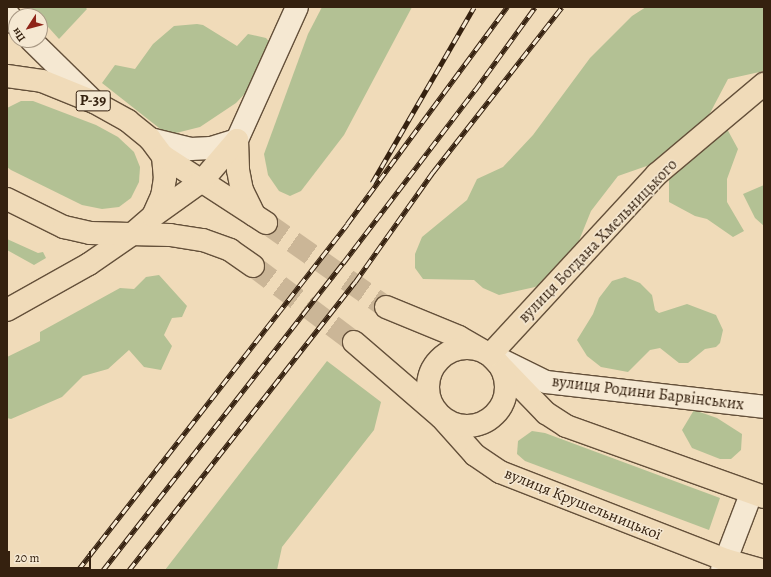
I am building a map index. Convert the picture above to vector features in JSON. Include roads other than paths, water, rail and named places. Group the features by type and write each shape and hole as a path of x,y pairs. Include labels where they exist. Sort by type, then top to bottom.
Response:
{"main road":[{"name":"Р-39","path":"7,76 42,81 94,102 128,121 156,147"},
{"name":"вулиця Богдана Хмельницького","path":"490,354 657,174 764,84"},
{"path":"7,310 89,264 131,235 153,216 202,180 237,140"},
{"path":"156,147 260,219 242,190 238,170 237,140"},
{"path":"153,216 162,196 164,178 156,147"},
{"path":"7,198 64,227 90,233 170,235 203,240 230,250 252,266"},
{"path":"386,307 459,337 490,354 546,413 566,426 757,495"},
{"name":"вулиця Крушельницької","path":"354,342 441,417 475,455 505,475 724,565 760,570"},
{"path":"461,348 476,348 490,354 502,368 507,386 505,401 497,415 484,424 470,427 454,425 441,417 432,405 428,391 429,376 436,363 447,353 461,348"}],"street":[{"path":"237,140 297,7"},
{"path":"39,48 94,102"},
{"name":"Р-39","path":"156,147 191,149 211,148 237,140"},
{"name":"вулиця Родини Барвінських","path":"490,354 546,382 764,407"},
{"path":"724,565 757,495"}],"tunnel":[{"path":"266,223 386,307"},
{"path":"253,266 354,342"}],"railway":[{"path":"372,183 474,7"},
{"path":"78,570 347,224 507,7"},
{"path":"103,570 343,263 475,90 535,7"},
{"path":"129,570 355,282 433,172 562,7"}]}
